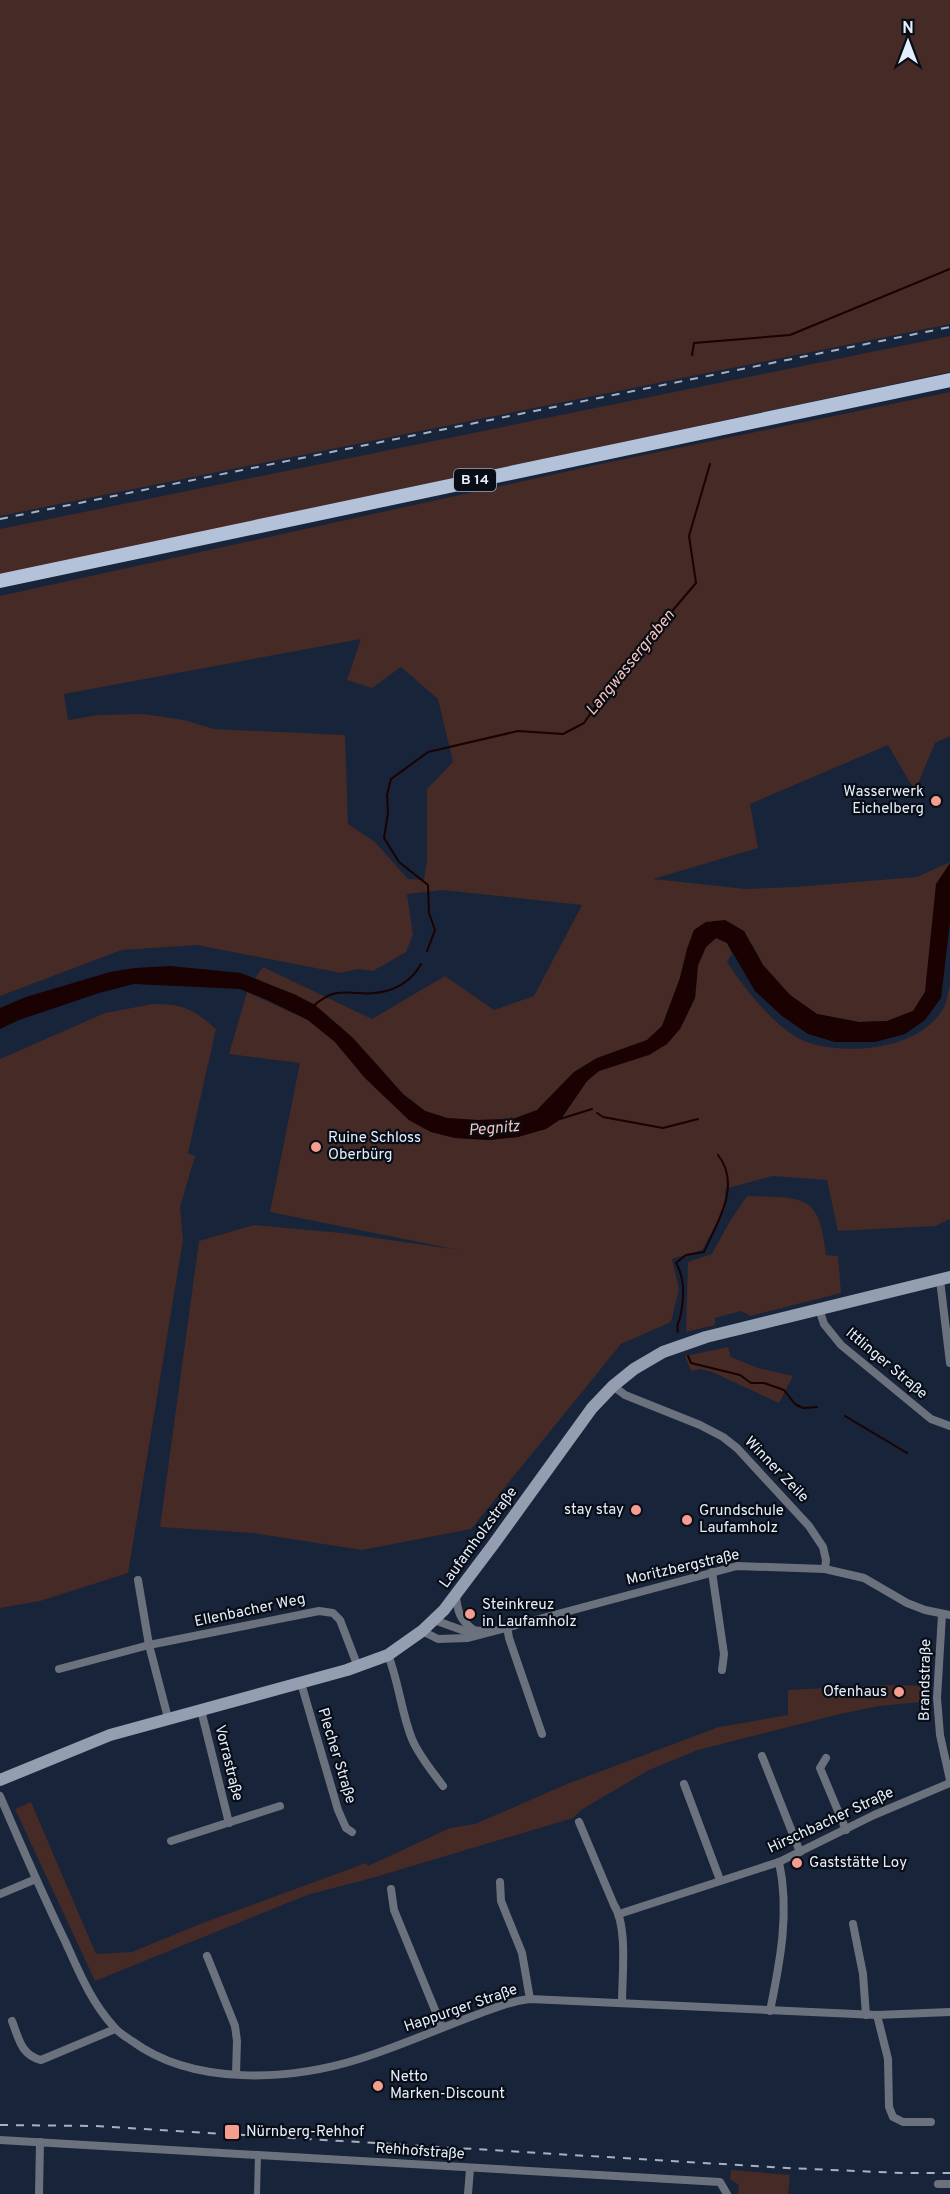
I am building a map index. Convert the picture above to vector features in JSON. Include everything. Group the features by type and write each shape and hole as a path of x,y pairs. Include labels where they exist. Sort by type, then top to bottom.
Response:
{"main road":[{"name":"B 14","path":"0,581 950,380"},
{"name":"Laufamholzstraße","path":"0,1780 99,1739 358,1667 388,1654 434,1620 456,1595 584,1418 613,1386 648,1361 685,1343 945,1279"}],"street":[{"path":"945,1279 950,1363"},
{"name":"Ittlinger Straße","path":"819,1309 824,1324 841,1345 932,1419 950,1425"},
{"name":"Winner Zeile","path":"613,1386 625,1395 711,1431 737,1448 818,1538 826,1560 825,1569"},
{"name":"Moritzbergstraße","path":"422,1631 438,1639 461,1640 737,1566 825,1569 864,1578 907,1602 946,1615"},
{"path":"712,1572 724,1654 722,1670"},
{"path":"138,1580 149,1645 168,1719"},
{"path":"456,1595 461,1618 474,1630"},
{"name":"Ellenbacher Weg","path":"59,1669 149,1645 301,1613 327,1611 336,1615 340,1620 358,1667"},
{"name":"Brandstraße","path":"946,1615 937,1698 940,1735 948,1761 950,1781"},
{"name":"Moritzbergstraße","path":"434,1620 455,1628 489,1631"},
{"path":"507,1627 542,1734"},
{"path":"388,1654 412,1739 443,1786"},
{"name":"Plecher Straße","path":"301,1683 338,1810 346,1828 352,1832"},
{"name":"Vorrastraße","path":"201,1710 229,1823"},
{"path":"762,1756 800,1852"},
{"path":"826,1758 820,1768 846,1830"},
{"name":"Hirschbacher Straße","path":"620,1914 779,1862 874,1815 950,1781"},
{"path":"684,1784 720,1880"},
{"name":"Happurger Straße","path":"0,1796 83,1983 98,2008 115,2029 136,2045 172,2062 200,2070 272,2075 332,2066 399,2045 505,2004 530,1999 866,2015 950,2012"},
{"name":"Vorrastraße","path":"171,1841 280,1806"},
{"path":"579,1822 614,1905 620,1914 622,2003"},
{"path":"770,2011 782,1952 782,1877 779,1862"},
{"path":"0,1894 36,1879"},
{"path":"500,1882 501,1901 522,1953 530,1999"},
{"path":"391,1889 394,1910 442,2027"},
{"path":"853,1924 863,1974 866,2015"},
{"path":"207,1956 235,2026 236,2074"},
{"path":"877,2015 888,2059 889,2107 893,2117 903,2122 931,2122"},
{"path":"12,2021 23,2049 30,2057 40,2060 115,2029"},
{"name":"Rehhofstraße","path":"0,2140 720,2182 726,2193"},
{"path":"39,2194 40,2142"},
{"path":"257,2194 258,2154"},
{"path":"468,2194 470,2169"},
{"path":"938,2184 950,2184"}],"shaded area":[{"path":"0,0 950,0 950,324 0,516"},
{"path":"950,336 950,372 0,575 0,529"},
{"path":"950,392 950,736 935,743 915,791 888,745 750,804 758,848 653,879 746,889 795,887 917,877 950,862 928,965 925,992 913,1011 887,1021 859,1022 817,1014 790,995 763,965 753,946 694,930 680,978 662,1026 647,1040 597,1058 574,1072 537,1110 513,1119 477,1120 447,1118 425,1111 403,1094 353,1038 315,1005 255,978 263,967 372,1019 445,976 494,1010 534,996 582,905 443,890 407,894 413,935 406,952 373,971 358,969 341,973 197,945 122,950 0,996 0,596 610,462","holes":["361,639 347,680 372,688 401,667 438,699 453,762 427,789 427,860 424,880 408,879 375,842 348,824 345,735 214,729 184,720 143,714 99,715 68,720 64,694"]},
{"path":"716,938 727,943 732,954 727,962 742,984 773,1019 784,1029 807,1042 824,1046 862,1048 882,1046 919,1033 944,1007 950,985 950,1219 935,1226 838,1231 827,1180 772,1176 725,1189 725,1208 702,1250 672,1259 679,1289 671,1322 621,1344 471,1529 362,1550 253,1533 160,1527 199,1241 254,1225 342,1233 459,1250 270,1212 300,1063 229,1054 247,992 308,1020 335,1042 365,1078 409,1120 431,1132 455,1138 489,1140 518,1137 561,1119 587,1081 599,1071 618,1064 680,1029 695,998 698,965 706,947"},
{"path":"153,1004 173,1005 188,1009 216,1029 188,1153 195,1156 180,1207 183,1240 128,1573 40,1601 0,1608 0,1059 105,1013"},
{"path":"747,1196 795,1199 813,1209 819,1219 826,1255 838,1256 841,1293 750,1316 741,1311 715,1318 715,1325 686,1332 688,1262 712,1254"},
{"path":"728,1347 731,1357 758,1368 793,1376 779,1403 712,1372 700,1369 691,1371 685,1356"},
{"path":"882,1685 931,1686 931,1701 879,1706 840,1714 698,1750 649,1770 581,1810 573,1818 307,1895 95,1981 15,1809 31,1802 96,1954 132,1952 200,1924 366,1863 368,1866 450,1828 475,1824 567,1784 719,1727 788,1715 788,1690"},
{"path":"731,2170 790,2175 788,2194 738,2194 739,2185 730,2179"}],"water":[{"name":"Pegnitz","path":"950,863 950,922 941,998 925,1020 905,1034 875,1042 835,1042 808,1034 782,1016 755,991 727,943 716,938 706,947 698,965 695,998 680,1029 667,1044 649,1055 599,1071 587,1081 561,1119 546,1129 518,1137 489,1140 455,1138 431,1132 409,1120 365,1078 335,1042 308,1020 240,989 134,984 99,993 19,1020 0,1029 0,1008 26,997 110,972 170,966 241,973 315,1005 353,1038 403,1094 425,1111 447,1118 513,1119 537,1110 574,1072 597,1058 647,1040 662,1026 680,978 694,930 706,922 725,920 744,931 763,965 790,995 817,1014 859,1022 887,1021 913,1011 925,992 936,884"}],"waterway":[{"name":"Langwassergraben","path":"692,355 694,343 790,335 950,269"},
{"name":"Langwassergraben","path":"427,951 435,930 429,913 428,885 399,862 384,838 388,813 387,795 391,779 428,752 518,731 563,734 584,723 616,677 696,583 689,536 710,464"},
{"name":"Langwassergraben","path":"313,1006 328,996 338,993 370,993 389,990 408,980 421,964"},
{"path":"560,1119 592,1109"},
{"path":"597,1113 603,1117 663,1128 698,1119"},
{"path":"678,1332 683,1289 676,1263 686,1255 704,1252 725,1204 728,1191 725,1167 718,1155"},
{"path":"688,1356 691,1363 740,1375 751,1383 764,1383 784,1390 795,1404 803,1408 817,1407"},
{"path":"845,1416 907,1453"}],"railway":[{"path":"0,519 950,327"},
{"path":"0,2125 94,2126 787,2168 950,2173"}],"place":[{"name":"Wasserwerk Eichelberg","path":"936,801"},
{"name":"Ruine Schloss Oberbürg","path":"316,1147"},
{"name":"stay stay","path":"636,1510"},
{"name":"Grundschule Laufamholz","path":"687,1520"},
{"name":"Steinkreuz in Laufamholz","path":"470,1614"},
{"name":"Ofenhaus","path":"899,1692"},
{"name":"Gaststätte Loy","path":"797,1863"},
{"name":"Netto Marken-Discount","path":"378,2086"},
{"name":"Nürnberg-Rehhof","path":"232,2132"}]}
